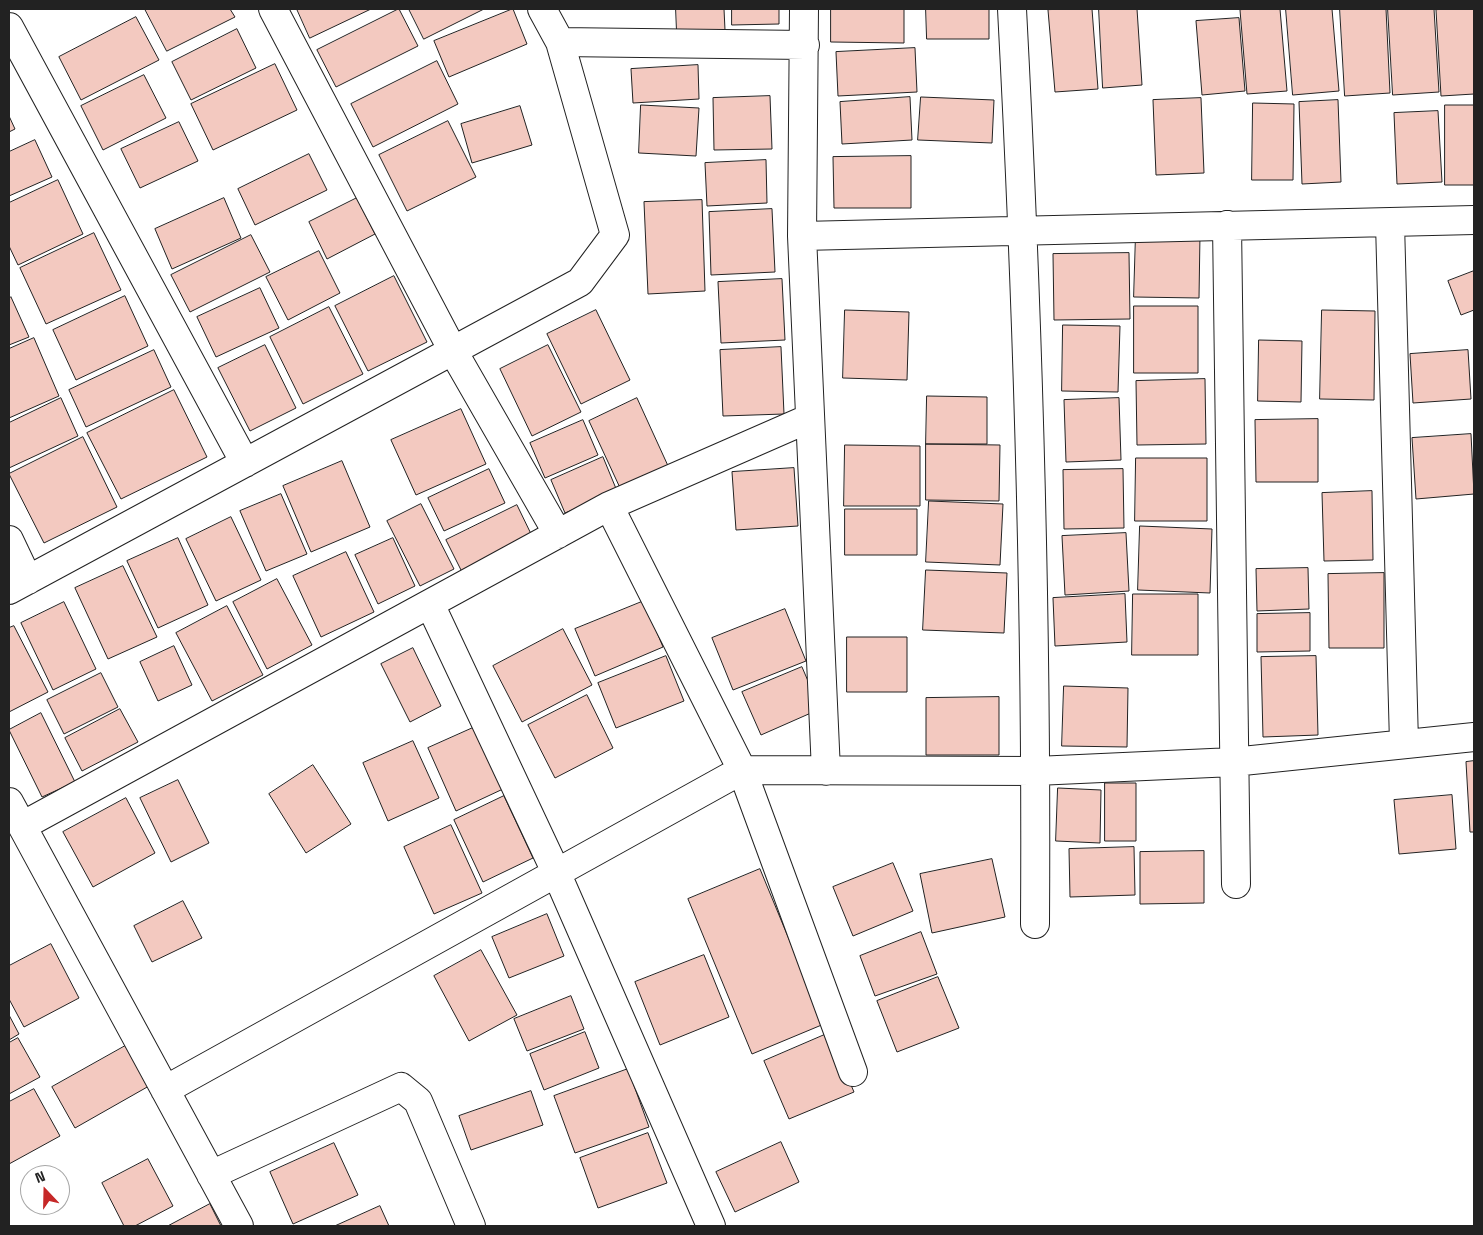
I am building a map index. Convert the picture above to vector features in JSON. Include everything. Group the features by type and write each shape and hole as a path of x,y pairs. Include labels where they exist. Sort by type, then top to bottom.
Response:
{"street":[{"path":"273,9 453,351 558,534"},
{"path":"9,540 18,585 580,282 615,235 560,42 542,9"},
{"path":"804,9 802,236 826,770"},
{"path":"1012,9 1024,229 1036,771 1036,924"},
{"path":"9,27 245,463"},
{"path":"560,42 805,44"},
{"path":"802,236 1024,229 1474,220"},
{"path":"1390,223 1404,743"},
{"path":"1227,226 1236,884"},
{"path":"22,826 609,506 810,418"},
{"path":"609,506 742,770 853,1072"},
{"path":"430,604 556,872 711,1226"},
{"path":"165,1090 742,770 1036,771 1233,762 1474,737"},
{"path":"9,802 239,1226"},
{"path":"211,1175 401,1087 418,1101 471,1226"}],"building":[{"path":"145,9 230,9 235,17 167,51"},
{"path":"297,9 371,9 310,38"},
{"path":"399,9 418,46 336,87 317,50"},
{"path":"409,9 484,9 424,39"},
{"path":"513,9 527,44 449,77 434,41"},
{"path":"676,9 724,9 725,30 677,33"},
{"path":"732,9 779,9 779,24 732,25"},
{"path":"831,9 904,9 904,43 831,42"},
{"path":"926,9 989,9 989,39 927,39"},
{"path":"1092,9 1098,89 1055,92 1048,10"},
{"path":"1099,9 1137,9 1142,85 1103,88"},
{"path":"1280,9 1287,91 1247,94 1240,10"},
{"path":"1286,9 1332,9 1339,91 1293,95"},
{"path":"1340,9 1386,9 1390,93 1345,96"},
{"path":"1388,9 1434,9 1439,92 1393,95"},
{"path":"1474,9 1474,94 1441,96 1436,10"},
{"path":"136,17 159,60 81,100 59,57"},
{"path":"1239,18 1245,91 1202,95 1196,21"},
{"path":"237,29 256,68 191,100 172,62"},
{"path":"915,48 917,92 838,96 836,52"},
{"path":"437,61 458,104 373,147 351,104"},
{"path":"275,64 297,110 213,150 191,104"},
{"path":"698,65 699,99 633,103 631,69"},
{"path":"144,75 166,118 103,150 81,106"},
{"path":"770,96 772,149 714,150 713,98"},
{"path":"910,97 912,140 842,144 840,102"},
{"path":"921,97 994,100 992,143 918,140"},
{"path":"1201,98 1204,173 1156,175 1153,100"},
{"path":"1338,100 1341,182 1302,184 1299,102"},
{"path":"1253,103 1294,104 1293,180 1252,180"},
{"path":"641,105 699,108 696,156 639,153"},
{"path":"1445,105 1474,105 1474,185 1445,185"},
{"path":"520,106 532,145 472,163 461,124"},
{"path":"1438,111 1442,182 1397,184 1394,113"},
{"path":"9,116 15,129 9,132"},
{"path":"448,121 476,177 407,211 379,155"},
{"path":"179,122 198,161 140,188 121,149"},
{"path":"35,140 52,177 9,196 9,152"},
{"path":"309,154 327,190 255,225 238,189"},
{"path":"911,156 911,208 834,208 833,157"},
{"path":"766,160 767,203 707,206 705,163"},
{"path":"58,180 83,234 18,265 9,246 9,203"},
{"path":"224,198 241,238 172,269 155,229"},
{"path":"357,198 375,234 327,259 309,222"},
{"path":"702,200 705,291 648,294 644,202"},
{"path":"772,209 775,272 711,275 709,212"},
{"path":"1136,232 1200,234 1199,298 1134,297"},
{"path":"94,233 121,290 46,324 20,268"},
{"path":"251,235 270,272 190,312 171,275"},
{"path":"319,251 340,293 288,320 266,277"},
{"path":"1129,253 1130,319 1054,320 1053,254"},
{"path":"1474,271 1474,310 1461,315 1448,281"},
{"path":"394,276 427,342 368,371 335,306"},
{"path":"782,279 785,340 721,343 718,282"},
{"path":"260,288 279,328 216,357 197,317"},
{"path":"125,296 148,346 76,380 53,330"},
{"path":"11,297 29,337 9,345 9,299"},
{"path":"1134,306 1198,306 1198,373 1134,373"},
{"path":"329,307 363,374 303,404 270,337"},
{"path":"596,310 630,380 581,404 547,334"},
{"path":"845,310 909,312 907,380 843,378"},
{"path":"1322,310 1375,311 1374,400 1320,399"},
{"path":"1063,325 1120,326 1118,392 1062,391"},
{"path":"34,338 59,396 9,418 9,349"},
{"path":"1259,340 1302,341 1301,402 1258,401"},
{"path":"265,345 296,408 250,431 218,368"},
{"path":"548,345 581,412 532,436 500,369"},
{"path":"781,347 784,414 723,416 720,350"},
{"path":"154,350 171,387 86,427 69,390"},
{"path":"1468,350 1471,399 1413,403 1410,354"},
{"path":"1205,379 1206,444 1137,445 1136,381"},
{"path":"174,390 207,457 121,499 87,433"},
{"path":"927,396 987,397 987,444 926,444"},
{"path":"61,398 78,436 9,468 9,423"},
{"path":"637,398 669,468 621,490 589,421"},
{"path":"1119,398 1121,460 1066,462 1064,400"},
{"path":"461,409 486,464 416,495 391,440"},
{"path":"1318,419 1318,482 1256,482 1255,420"},
{"path":"583,420 598,455 545,478 530,443"},
{"path":"1471,434 1474,494 1416,499 1412,438"},
{"path":"83,437 117,507 44,543 9,474"},
{"path":"926,444 1000,445 999,501 926,500"},
{"path":"845,445 920,446 920,506 844,506"},
{"path":"603,457 617,491 565,513 551,480"},
{"path":"1136,458 1207,458 1207,521 1135,521"},
{"path":"342,461 370,527 311,552 283,486"},
{"path":"794,468 798,526 736,530 732,472"},
{"path":"489,469 505,503 444,531 428,498"},
{"path":"1123,469 1124,528 1064,529 1063,470"},
{"path":"1372,491 1373,560 1324,561 1322,493"},
{"path":"281,494 307,554 266,571 240,511"},
{"path":"929,501 1003,504 1000,565 926,562"},
{"path":"421,504 454,569 420,586 387,521"},
{"path":"517,505 533,538 462,572 446,540"},
{"path":"845,509 917,509 917,555 845,555"},
{"path":"231,517 261,580 216,601 186,539"},
{"path":"1140,526 1212,529 1210,593 1138,590"},
{"path":"1126,533 1129,591 1065,595 1062,536"},
{"path":"178,538 208,605 158,628 127,561"},
{"path":"393,538 415,586 378,604 355,555"},
{"path":"346,552 374,612 321,637 293,576"},
{"path":"123,566 157,637 108,659 75,588"},
{"path":"1308,568 1309,609 1257,611 1256,569"},
{"path":"926,570 1007,573 1004,633 923,630"},
{"path":"1384,573 1384,648 1329,648 1328,574"},
{"path":"277,579 312,645 267,669 233,602"},
{"path":"1125,594 1127,642 1055,646 1053,598"},
{"path":"1133,594 1198,594 1198,655 1132,655"},
{"path":"644,601 663,647 595,676 575,629"},
{"path":"64,602 96,669 53,690 21,623"},
{"path":"227,606 263,675 212,701 176,633"},
{"path":"785,609 806,661 733,690 712,638"},
{"path":"1310,613 1310,651 1257,652 1257,614"},
{"path":"14,626 48,692 9,712 9,628"},
{"path":"563,629 592,685 522,722 493,666"},
{"path":"847,637 907,637 907,692 847,692"},
{"path":"174,646 192,685 158,701 140,662"},
{"path":"413,648 441,706 410,722 381,664"},
{"path":"666,656 684,701 616,728 598,683"},
{"path":"1316,656 1318,735 1263,737 1261,657"},
{"path":"802,667 820,709 761,735 742,692"},
{"path":"101,673 118,707 64,734 47,700"},
{"path":"1064,686 1128,688 1127,747 1062,746"},
{"path":"587,695 613,748 555,778 528,725"},
{"path":"999,697 999,755 926,755 926,698"},
{"path":"120,709 138,742 82,771 65,738"},
{"path":"41,713 75,782 42,797 9,730"},
{"path":"475,727 503,789 456,811 428,748"},
{"path":"413,741 439,798 388,821 363,763"},
{"path":"1474,761 1474,832 1470,832 1466,762"},
{"path":"313,765 351,824 306,853 269,794"},
{"path":"178,780 209,843 171,862 140,798"},
{"path":"1105,783 1136,783 1136,841 1105,841"},
{"path":"1058,788 1101,790 1100,843 1056,841"},
{"path":"1452,795 1456,849 1399,854 1394,800"},
{"path":"504,796 533,858 483,882 454,820"},
{"path":"126,798 155,853 93,887 63,832"},
{"path":"451,825 482,893 434,914 404,847"},
{"path":"1134,847 1135,895 1070,897 1069,849"},
{"path":"1204,851 1204,903 1140,904 1140,852"},
{"path":"992,859 1005,917 932,933 920,874"},
{"path":"893,863 913,911 853,936 833,887"},
{"path":"760,869 824,1024 752,1054 688,899"},
{"path":"183,901 202,938 152,962 134,926"},
{"path":"547,914 564,956 509,978 492,937"},
{"path":"921,932 937,974 875,996 860,956"},
{"path":"51,944 79,998 24,1027 9,999 9,966"},
{"path":"481,950 517,1015 469,1041 434,976"},
{"path":"704,955 729,1017 660,1045 635,982"},
{"path":"938,977 959,1028 897,1052 877,1001"},
{"path":"571,996 584,1029 527,1051 514,1019"},
{"path":"9,1015 19,1034 9,1040"},
{"path":"585,1032 599,1068 544,1090 530,1054"},
{"path":"829,1033 854,1092 789,1119 764,1061"},
{"path":"18,1038 40,1077 9,1094 9,1043"},
{"path":"127,1045 149,1086 75,1128 52,1087"},
{"path":"628,1069 649,1127 575,1153 554,1096"},
{"path":"34,1089 60,1136 9,1164 9,1102"},
{"path":"531,1091 543,1125 471,1150 459,1116"},
{"path":"648,1133 667,1183 598,1208 580,1158"},
{"path":"781,1142 799,1182 735,1212 716,1172"},
{"path":"334,1143 358,1195 293,1224 270,1172"},
{"path":"148,1159 173,1206 135,1226 124,1226 102,1183"},
{"path":"210,1204 221,1226 168,1226"},
{"path":"380,1206 389,1226 335,1226"}]}
